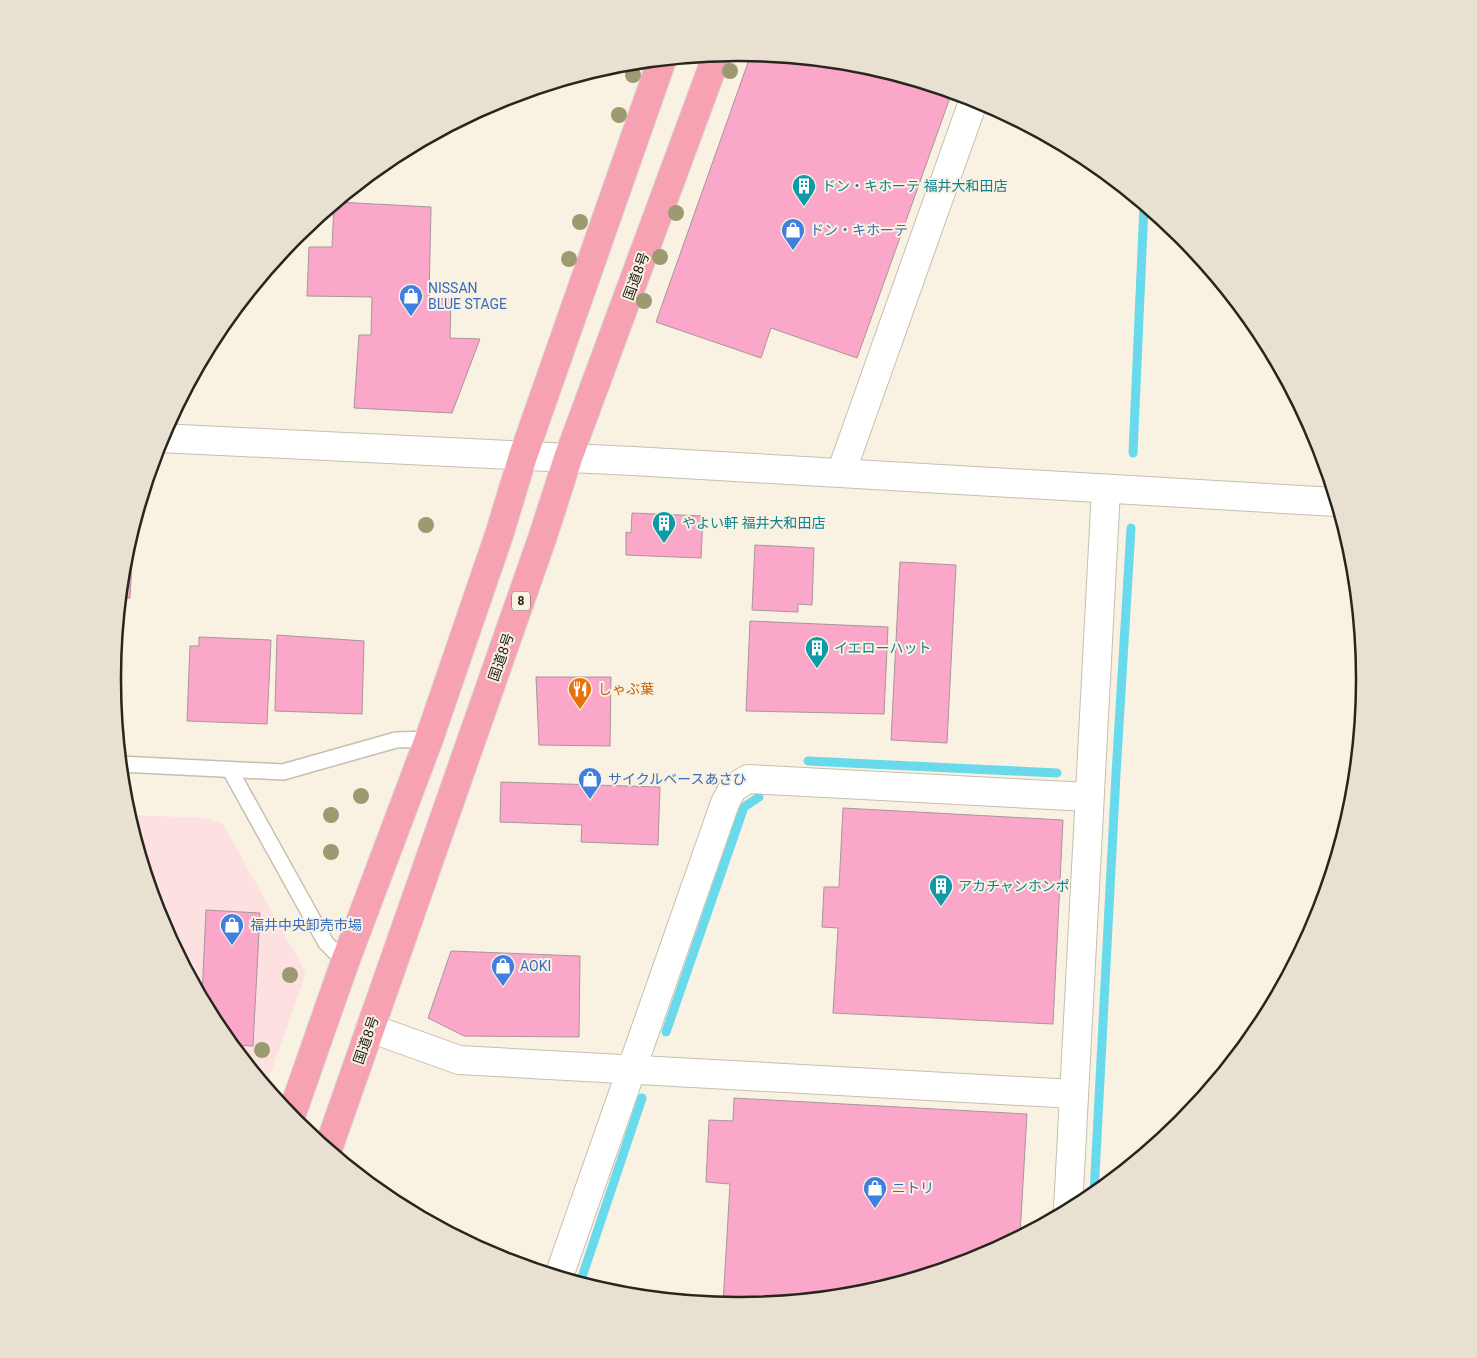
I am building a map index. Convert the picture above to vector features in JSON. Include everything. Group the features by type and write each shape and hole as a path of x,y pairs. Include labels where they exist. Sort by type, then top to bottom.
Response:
{"highway":[{"name":"国道8号","path":"330,1142 543,536 568,458 714,62"},
{"path":"294,1107 345,962 429,739 500,535 523,456 660,67"}],"street":[{"path":"841,473 971,107"},
{"path":"170,438 568,458 1330,502"},
{"path":"1068,1201 1106,489"},
{"path":"561,1270 725,803 733,788 748,779 1089,797"},
{"path":"370,1028 459,1060 1074,1094"}],"lane":[{"path":"127,764 283,772 396,740 429,739"},
{"path":"230,770 326,943 345,962"}],"shaded area":[{"name":"福井中央卸売市場","path":"137,815 204,818 223,824 306,973 268,1079 248,1055 225,1022 184,952 154,878"}],"building":[{"name":"ドン・キホーテ 福井大和田店","path":"748,62 819,67 859,73 898,82 950,99 857,358 771,328 761,358 656,322"},
{"name":"NISSAN BLUE STAGE","path":"346,202 431,207 429,298 451,299 450,338 480,339 452,413 354,408 359,335 371,335 372,297 307,296 309,247 332,247 334,213"},
{"name":"やよい軒 福井大和田店","path":"632,513 703,516 701,558 626,555 626,532 631,533"},
{"path":"755,545 814,548 812,605 798,604 798,612 752,610"},
{"path":"900,562 956,565 947,743 891,740"},
{"path":"132,565 130,598 126,598"},
{"name":"イエローハット","path":"750,621 888,627 884,714 746,711"},
{"path":"277,635 364,641 362,714 275,711"},
{"path":"199,637 271,640 267,724 187,721 190,646 199,646"},
{"path":"536,677 611,677 610,746 539,745"},
{"path":"501,782 660,787 658,845 581,842 582,825 500,822"},
{"name":"アカチャンホンポ","path":"843,808 1063,820 1053,1024 833,1013 838,928 822,927 824,887 839,887"},
{"path":"206,910 260,913 253,1046 241,1045 203,985"},
{"path":"451,951 580,956 579,1037 464,1036 428,1018"},
{"name":"ニトリ","path":"734,1098 1027,1114 1020,1228 975,1250 937,1264 859,1285 779,1295 723,1296 730,1184 706,1182 709,1120 733,1121"}],"waterway":[{"path":"1133,453 1144,213"},
{"path":"1095,1184 1131,528"},
{"path":"808,761 1057,773"},
{"path":"666,1032 744,807 759,797"},
{"path":"582,1277 642,1098"}],"place":[{"name":"ドン・キホーテ 福井大和田店","path":"804,207"},
{"name":"ドン・キホーテ","path":"793,251"},
{"name":"NISSAN BLUE STAGE","path":"411,317"},
{"name":"やよい軒 福井大和田店","path":"664,544"},
{"name":"イエローハット","path":"817,669"},
{"name":"しゃぶ葉","path":"580,710"},
{"name":"サイクルベースあさひ","path":"590,800"},
{"name":"アカチャンホンポ","path":"941,907"},
{"name":"福井中央卸売市場","path":"232,946"},
{"name":"AOKI","path":"503,987"},
{"name":"ニトリ","path":"875,1209"}]}
